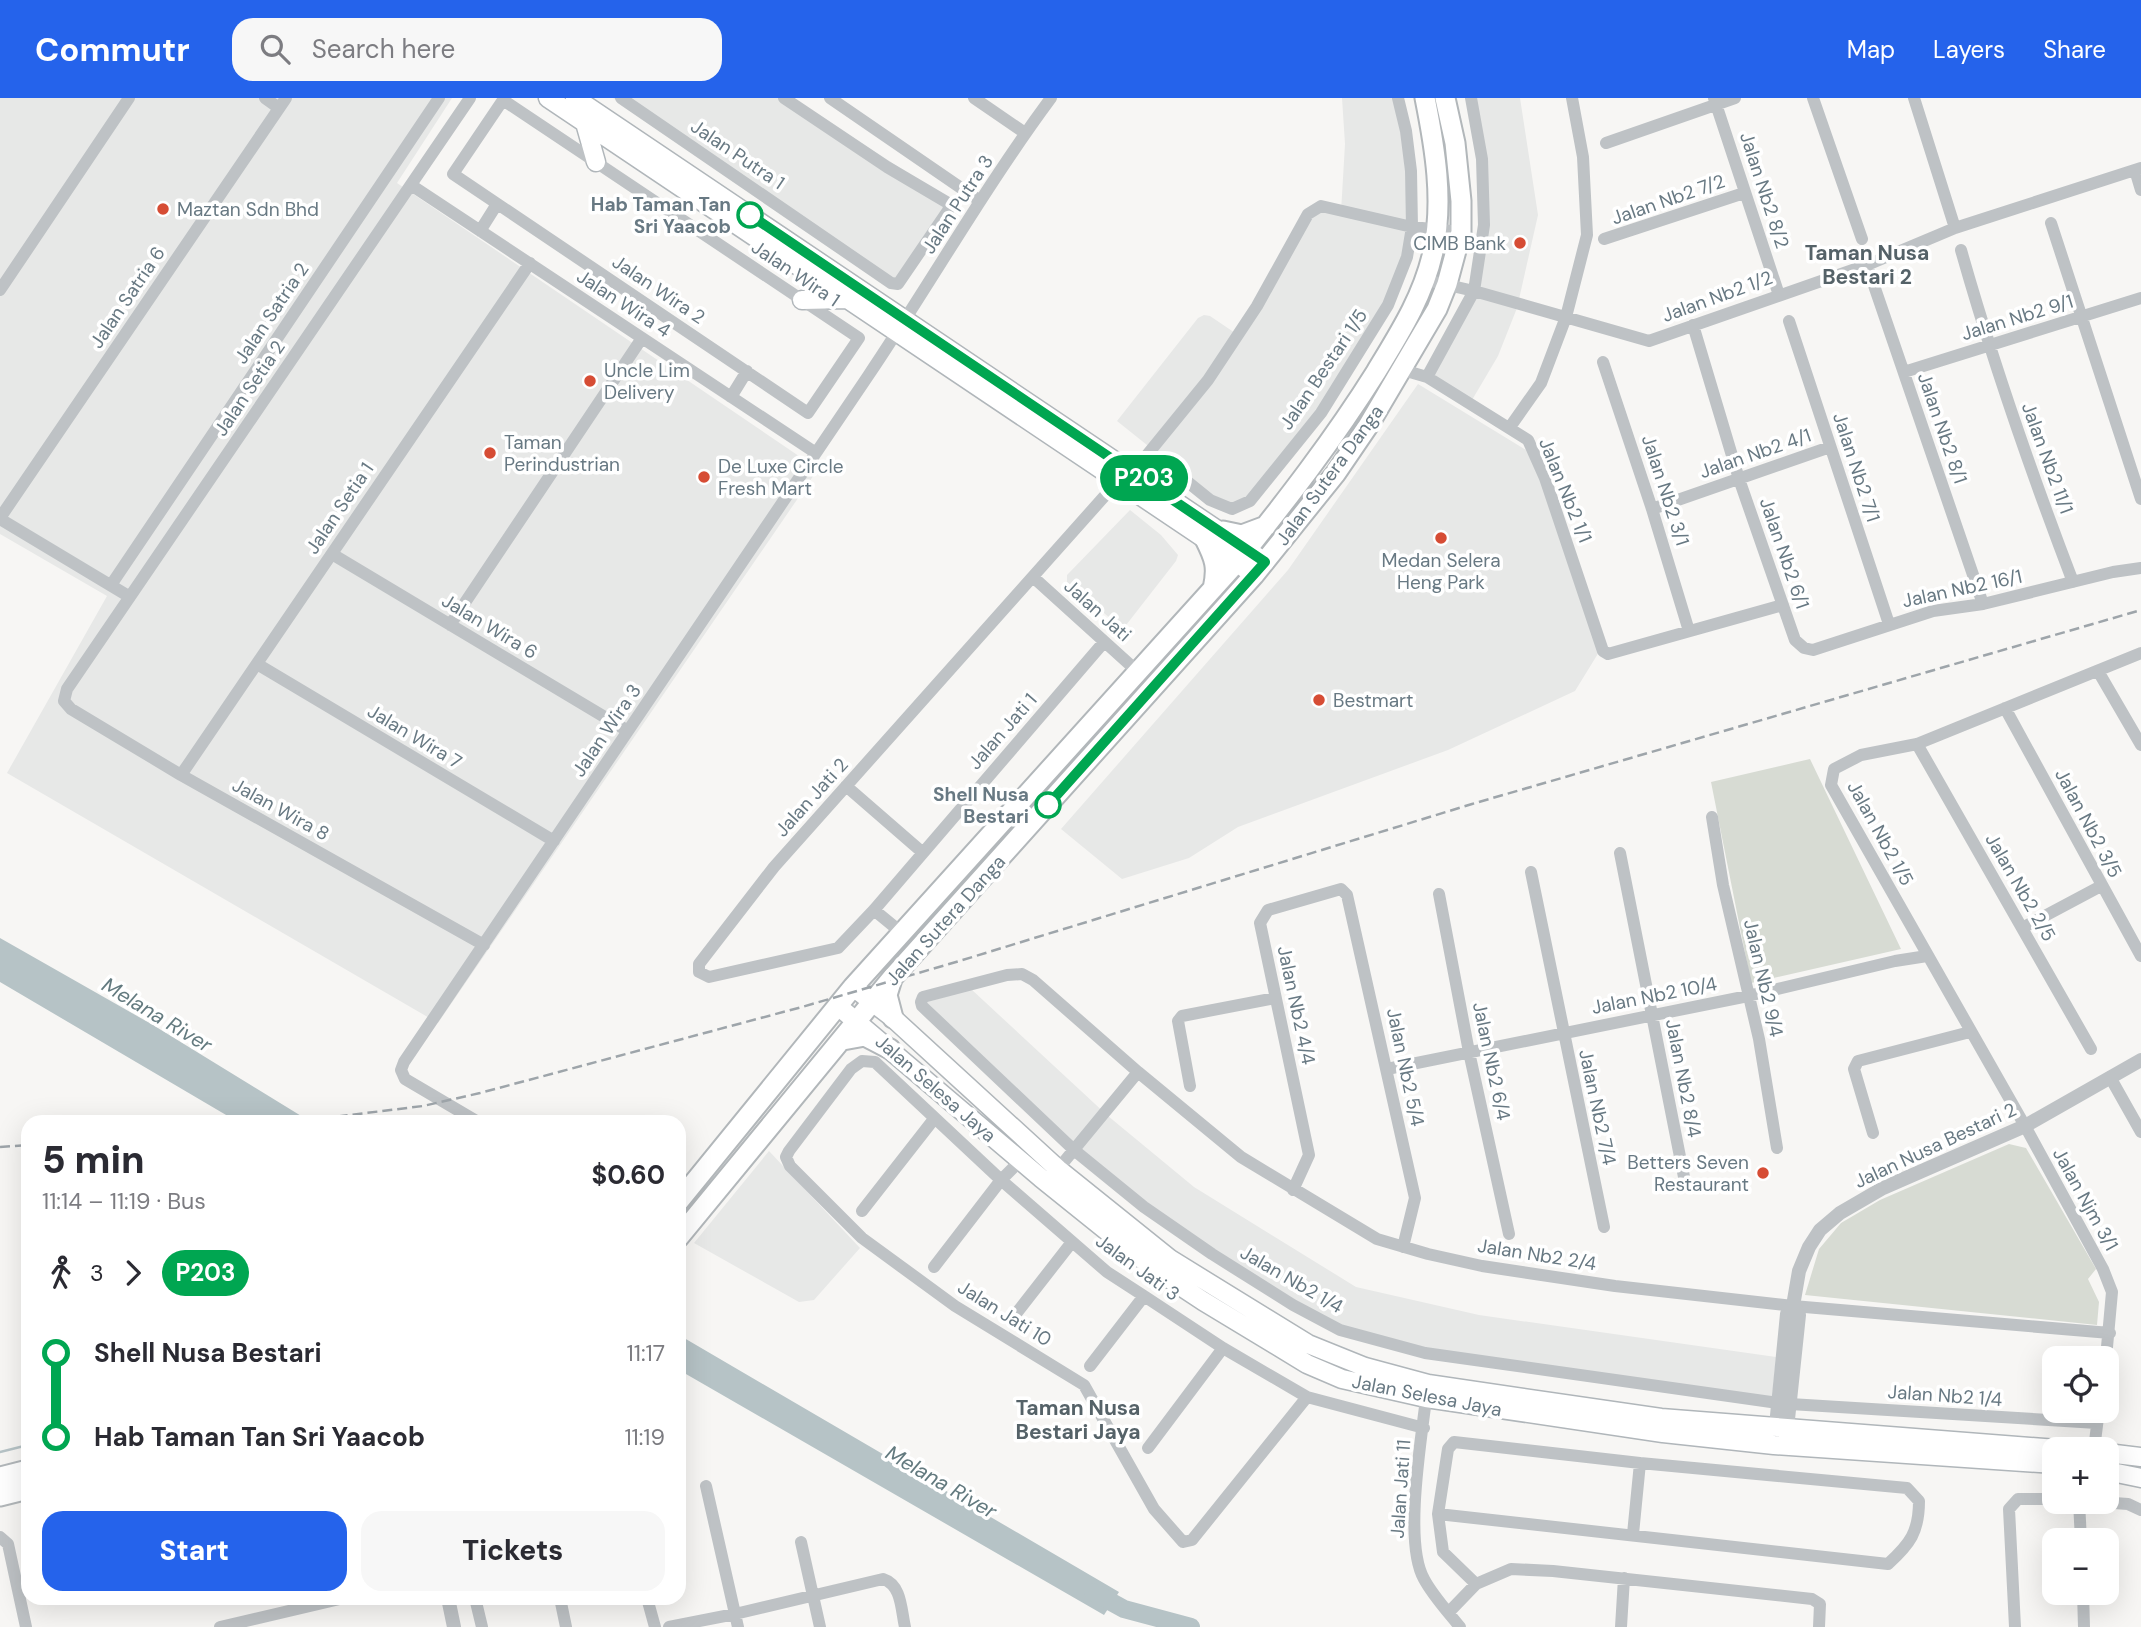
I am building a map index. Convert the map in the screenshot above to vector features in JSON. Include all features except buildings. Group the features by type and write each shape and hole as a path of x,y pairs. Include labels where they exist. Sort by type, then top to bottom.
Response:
{"main road":[{"path":"548,98 846,299 902,326"},
{"path":"575,98 817,260 902,326 1131,472 1260,568"},
{"name":"Jalan Sutera Danga","path":"686,1192 853,988 1267,526 1349,415 1405,326 1426,280 1436,231 1437,175 1425,98"},
{"name":"Jalan Sutera Danga","path":"686,1229 892,978 1260,568 1336,473 1368,426 1424,334 1447,284 1461,232 1461,201 1455,144 1445,98"},
{"path":"584,123 596,162"},
{"path":"802,300 846,299"},
{"path":"1214,535 1242,535 1267,526"},
{"path":"1213,589 1217,572 1214,535"},
{"path":"892,978 887,995 892,1018"},
{"name":"Jalan Selesa Jaya","path":"853,988 892,1018 1058,1169 1170,1259 1308,1345 1427,1391 1663,1433 1780,1446 2042,1463"},
{"name":"Jalan Selesa Jaya","path":"838,1006 1020,1161 1153,1268 1307,1364 1342,1379 1661,1418 2042,1448"},
{"path":"843,1040 864,1036 890,1049"},
{"path":"2119,1454 2141,1457"},
{"path":"2119,1470 2141,1472"},
{"path":"0,1477 21,1472"},
{"path":"2119,1472 2141,1478"},
{"path":"0,1496 21,1491"}],"street":[{"path":"0,290 130,98"},
{"path":"265,98 282,103"},
{"name":"Jalan Satria 2","path":"111,585 439,98"},
{"name":"Jalan Setia 2","path":"64,701 67,689 470,98"},
{"name":"Jalan Putra 1","path":"621,98 891,283 898,284 949,209 948,203 887,167"},
{"path":"784,98 887,167 903,148"},
{"path":"830,98 980,201"},
{"path":"974,98 1025,133"},
{"name":"Jalan Putra 3","path":"902,326 980,201 1051,98"},
{"name":"Jalan Bestari 1/5","path":"1163,462 1210,500 1232,509 1250,501 1321,413 1388,305 1407,257 1412,227 1411,171 1398,98"},
{"path":"1427,377 1474,291 1484,225 1482,159 1471,98"},
{"path":"1510,427 1541,383 1566,317 1587,235 1583,157 1572,98"},
{"path":"1606,143 1715,101 1735,98"},
{"path":"1813,98 1862,239"},
{"path":"1913,98 1955,228"},
{"name":"Jalan Wira 1","path":"453,174 503,100 859,338 808,413"},
{"name":"Jalan Nb2 8/2","path":"1715,101 1779,295"},
{"name":"Jalan Satria 6","path":"130,597 0,519 282,103"},
{"path":"2138,169 2141,190"},
{"name":"Jalan Nb2 1/2","path":"1426,280 1649,341 1867,265 1955,228 2138,169"},
{"name":"Jalan Wira 2","path":"453,174 808,413"},
{"name":"Jalan Wira 4","path":"411,185 816,453"},
{"name":"Jalan Nb2 7/2","path":"1604,239 1744,193"},
{"path":"480,230 497,204"},
{"path":"1131,472 1209,380 1257,306 1308,214 1321,206 1412,227 1461,232"},
{"path":"2051,223 2141,499"},
{"path":"817,260 833,241"},
{"name":"Jalan Nb2 11/1","path":"1961,250 1989,346 2033,477 2073,582"},
{"name":"Jalan Setia 1","path":"181,775 530,263"},
{"name":"Jalan Nb2 8/1","path":"1867,265 1983,604"},
{"name":"Jalan Nb2 9/1","path":"1904,372 2141,298"},
{"name":"Jalan Nb2 7/1","path":"1789,321 1889,624"},
{"name":"Jalan Nb2 6/1","path":"1693,325 1739,479 1795,640"},
{"name":"Jalan Wira 3","path":"466,1115 405,1079 401,1070 902,326"},
{"path":"450,625 642,338"},
{"name":"Jalan Nb2 3/1","path":"1603,362 1689,631"},
{"name":"Jalan Nb2 1/1","path":"1403,370 1427,377 1528,440 1545,478 1603,651 1614,653 1689,631"},
{"path":"731,397 747,371"},
{"path":"1131,472 1163,462 1161,438"},
{"name":"Jalan Nb2 4/1","path":"1652,509 1830,447"},
{"name":"Jalan Jati 2","path":"874,910 838,948 709,977 699,972 699,964 774,867 1033,577 1131,472"},
{"name":"Jalan Wira 6","path":"332,554 628,731"},
{"name":"Jalan Nb2 16/1","path":"1795,640 1804,648 1813,650 1933,611 1983,604 2141,568"},
{"name":"Jalan Jati","path":"1033,577 1138,672"},
{"path":"1689,631 1783,605"},
{"name":"Jalan Jati 1","path":"874,910 1104,642"},
{"name":"Jalan Nb2 1/5","path":"2025,1126 1831,785 1835,769 1861,755 1917,744 2141,653"},
{"name":"Jalan Wira 7","path":"257,664 554,841"},
{"path":"2098,671 2141,745"},
{"name":"Jalan Wira 8","path":"64,701 71,709 181,775 484,944"},
{"name":"Jalan Nb2 3/5","path":"2005,708 2141,956"},
{"name":"Jalan Nb2 2/5","path":"1917,744 2091,1049"},
{"path":"846,786 922,852"},
{"name":"Jalan Nb2 9/4","path":"1712,817 1723,885 1759,1039 1777,1148"},
{"name":"Jalan Nb2 8/4","path":"1620,853 1686,1187"},
{"name":"Jalan Nb2 7/4","path":"1531,872 1604,1227"},
{"path":"2022,928 2101,886"},
{"name":"Jalan Nb2 4/4","path":"1293,1190 1309,1155 1260,923 1268,910 1338,889 1348,895"},
{"name":"Jalan Nb2 6/4","path":"1439,894 1469,1052 1509,1234"},
{"name":"Jalan Nb2 5/4","path":"1348,895 1415,1198 1404,1247"},
{"path":"874,910 902,933"},
{"name":"Jalan Nb2 10/4","path":"1387,1069 1748,996 1927,956"},
{"name":"Jalan Nb2 1/4","path":"1022,974 1007,975 923,997 922,1006 1074,1150 1144,1207 1293,1305 1340,1330 1425,1353 1784,1403 2042,1415"},
{"name":"Jalan Nb2 2/4","path":"1022,974 1033,980 1241,1157 1377,1239 1482,1266 1615,1286 1793,1306 2110,1333"},
{"path":"1191,1086 1178,1021 1182,1016 1275,998"},
{"path":"1873,1133 1854,1069 1858,1061 1970,1032"},
{"name":"Jalan Nusa Bestari 2","path":"1780,1446 1784,1403 1799,1315 1793,1306 1799,1271 1820,1230 1840,1213 1883,1188 2025,1126 2141,1060"},
{"name":"Jalan Jati 3","path":"786,1157 851,1069 862,1061 875,1062 1001,1180 1107,1272 1223,1349 1307,1397 1424,1428"},
{"path":"1099,1224 1084,1203 1057,1179 1056,1175 1058,1169 1138,1072"},
{"path":"2110,1077 2141,1132"},
{"path":"862,1211 934,1119"},
{"name":"Jalan Njm 3/1","path":"2025,1126 2103,1269 2112,1292 2110,1333"},
{"name":"Jalan Jati 10","path":"786,1157 790,1166 862,1238 955,1306 1084,1385 1154,1509 1183,1542 1192,1540 1307,1397"},
{"path":"934,1267 1001,1180 1020,1161"},
{"path":"1015,1315 1072,1242"},
{"path":"1090,1366 1144,1296"},
{"path":"2108,1346 2110,1333"},
{"path":"1148,1448 1223,1349"},
{"name":"Jalan Jati 11","path":"1427,1391 1414,1511 1414,1541 1423,1578 1460,1627"},
{"path":"1438,1514 1888,1564 1908,1547 1919,1522 1919,1502 1907,1488 1640,1463 1454,1442 1448,1449 1438,1514 1443,1552 1476,1584"},
{"path":"1633,1534 1640,1463"},
{"path":"706,1486 737,1620"},
{"path":"2015,1627 2009,1509 2013,1502 2025,1498 2042,1499"},
{"path":"2119,1503 2141,1510"},
{"path":"4,1540 26,1627"},
{"path":"801,1542 820,1627"},
{"path":"1449,1612 1476,1584 1511,1569 1553,1570 1812,1599 1820,1604 1819,1627"},
{"path":"669,1627 737,1620 812,1595 883,1578 896,1587 905,1627"},
{"path":"1622,1627 1624,1578"},
{"path":"220,1627 315,1605"},
{"path":"449,1605 454,1627"},
{"path":"477,1605 482,1627"},
{"path":"561,1605 566,1627"},
{"path":"649,1605 655,1627"},
{"path":"2083,1605 2084,1627"}],"shaded area":[{"path":"0,98 452,98 397,183 818,469 438,1023 7,773 107,596 0,534"},
{"path":"613,98 792,98 951,201 900,287 810,231"},
{"path":"1342,98 1394,98 1403,137 1408,223 1403,255 1384,304 1320,408 1247,498 1232,505 1212,497 1117,421 1198,318 1210,316 1241,337 1310,220 1320,210 1341,212 1345,144"},
{"path":"1474,98 1520,98 1538,215 1517,308 1498,356 1472,400 1432,376 1476,295 1488,223"},
{"path":"1418,384 1526,450 1545,487 1599,652 1575,691 1448,750 1238,827 1189,858 1122,879 1061,829 1288,570"},
{"path":"1130,510 1161,535 1178,555 1123,629 1067,582 1067,575"},
{"path":"1810,759 1901,949 1751,983 1711,782"},
{"path":"0,938 153,1025 300,1115 226,1115 0,982"},
{"path":"971,989 1108,1116 1194,1187 1356,1287 1479,1315 1776,1357 1772,1399 1424,1349 1338,1325 1212,1250 1146,1203 1073,1143 924,1003"},
{"path":"2009,1144 2026,1148 2096,1269 2088,1279 2099,1302 2097,1325 1805,1295 1819,1249 1841,1223 1880,1200"},
{"path":"769,1151 860,1248 814,1300 799,1302 694,1243"},
{"path":"686,1339 1119,1592 1104,1615 686,1374"}],"waterway":[{"path":"0,1452 21,1447"},
{"name":"Melana River","path":"1093,1592 1124,1609 1191,1627"}],"railway":[{"path":"350,1115 423,1106 480,1093 802,1007 1472,804 2141,610"},
{"path":"0,1147 21,1146"}],"bus line":[{"name":"P203","path":"750,215 1248,548 1265,562 1048,805"}],"place":[{"name":"Maztan Sdn Bhd","path":"163,209"},
{"name":"Hab Taman Tan Sri Yaacob","path":"750,215"},
{"name":"CIMB Bank","path":"1520,243"},
{"name":"Uncle Lim Delivery","path":"590,381"},
{"name":"Taman Perindustrian","path":"490,453"},
{"name":"De Luxe Circle Fresh Mart","path":"704,477"},
{"name":"Medan Selera Heng Park","path":"1441,538"},
{"name":"Bestmart","path":"1319,700"},
{"name":"Shell Nusa Bestari","path":"1048,805"},
{"name":"Betters Seven Restaurant","path":"1763,1173"}],"district":[{"name":"Taman Nusa Bestari 2","path":"1867,265"},
{"name":"Taman Nusa Bestari Jaya","path":"1078,1420"}]}
